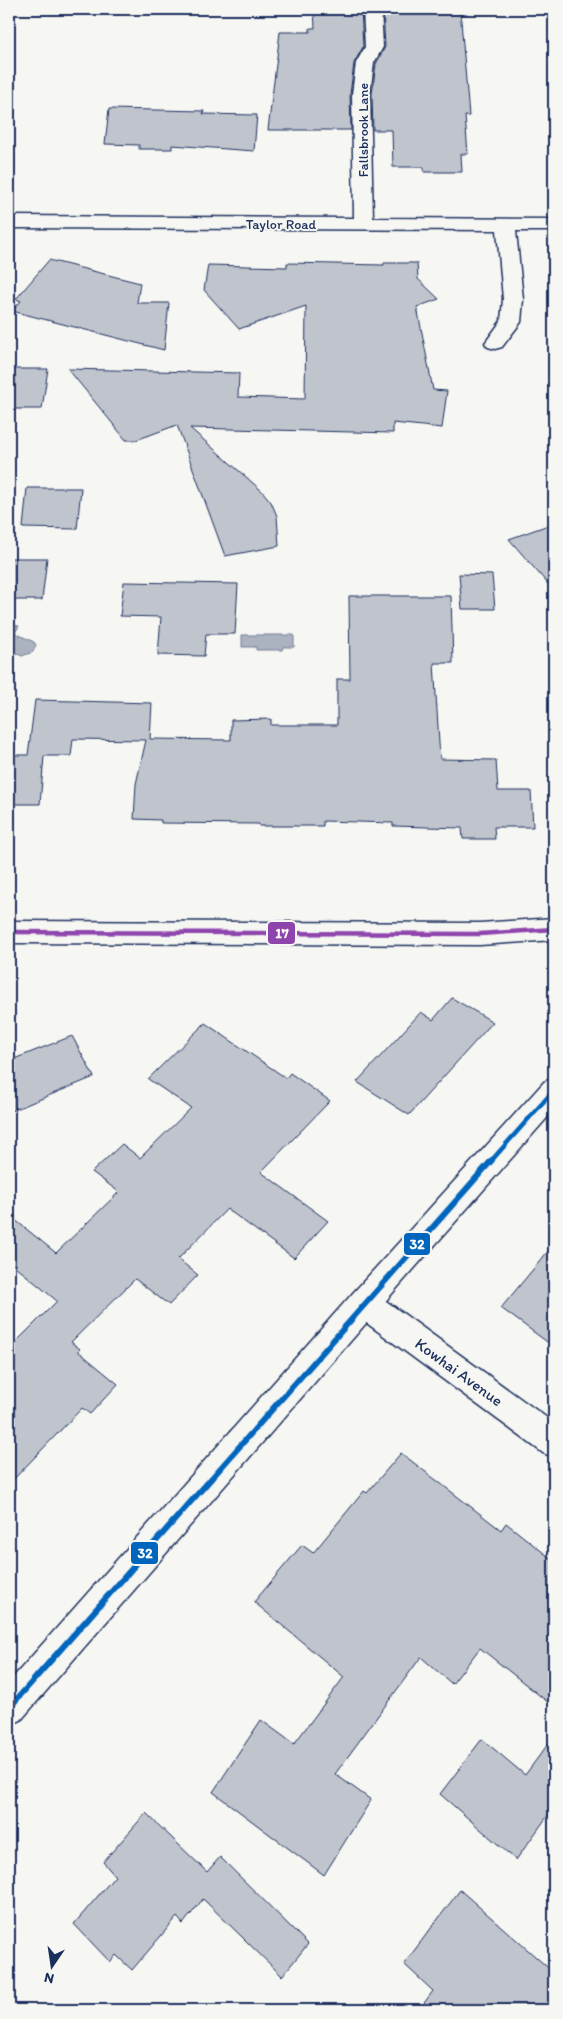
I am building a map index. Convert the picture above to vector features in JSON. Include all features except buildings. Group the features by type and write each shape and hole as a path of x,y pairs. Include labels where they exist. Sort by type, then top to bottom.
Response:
{"street":[{"name":"Fallsbrook Lane","path":"364,225 361,94 365,62 374,48 372,9"},
{"name":"Taylor Road","path":"9,222 364,225 554,224"},
{"path":"495,343 511,322 513,299 506,224"},
{"path":"9,932 480,934 554,929"},
{"path":"480,934 554,946"},
{"path":"9,1708 364,1302 554,1090"},
{"name":"Kowhai Avenue","path":"364,1302 554,1442"}],"shaded area":[{"path":"9,624 19,626 15,633 34,642 36,645 33,652 22,656 9,650"},
{"path":"242,635 294,635 294,647 283,647 282,650 256,650 256,647 242,647"}],"transit line":[{"name":"17","path":"9,932 480,934 554,929"},
{"name":"32","path":"9,1708 364,1303 554,1090"}]}
